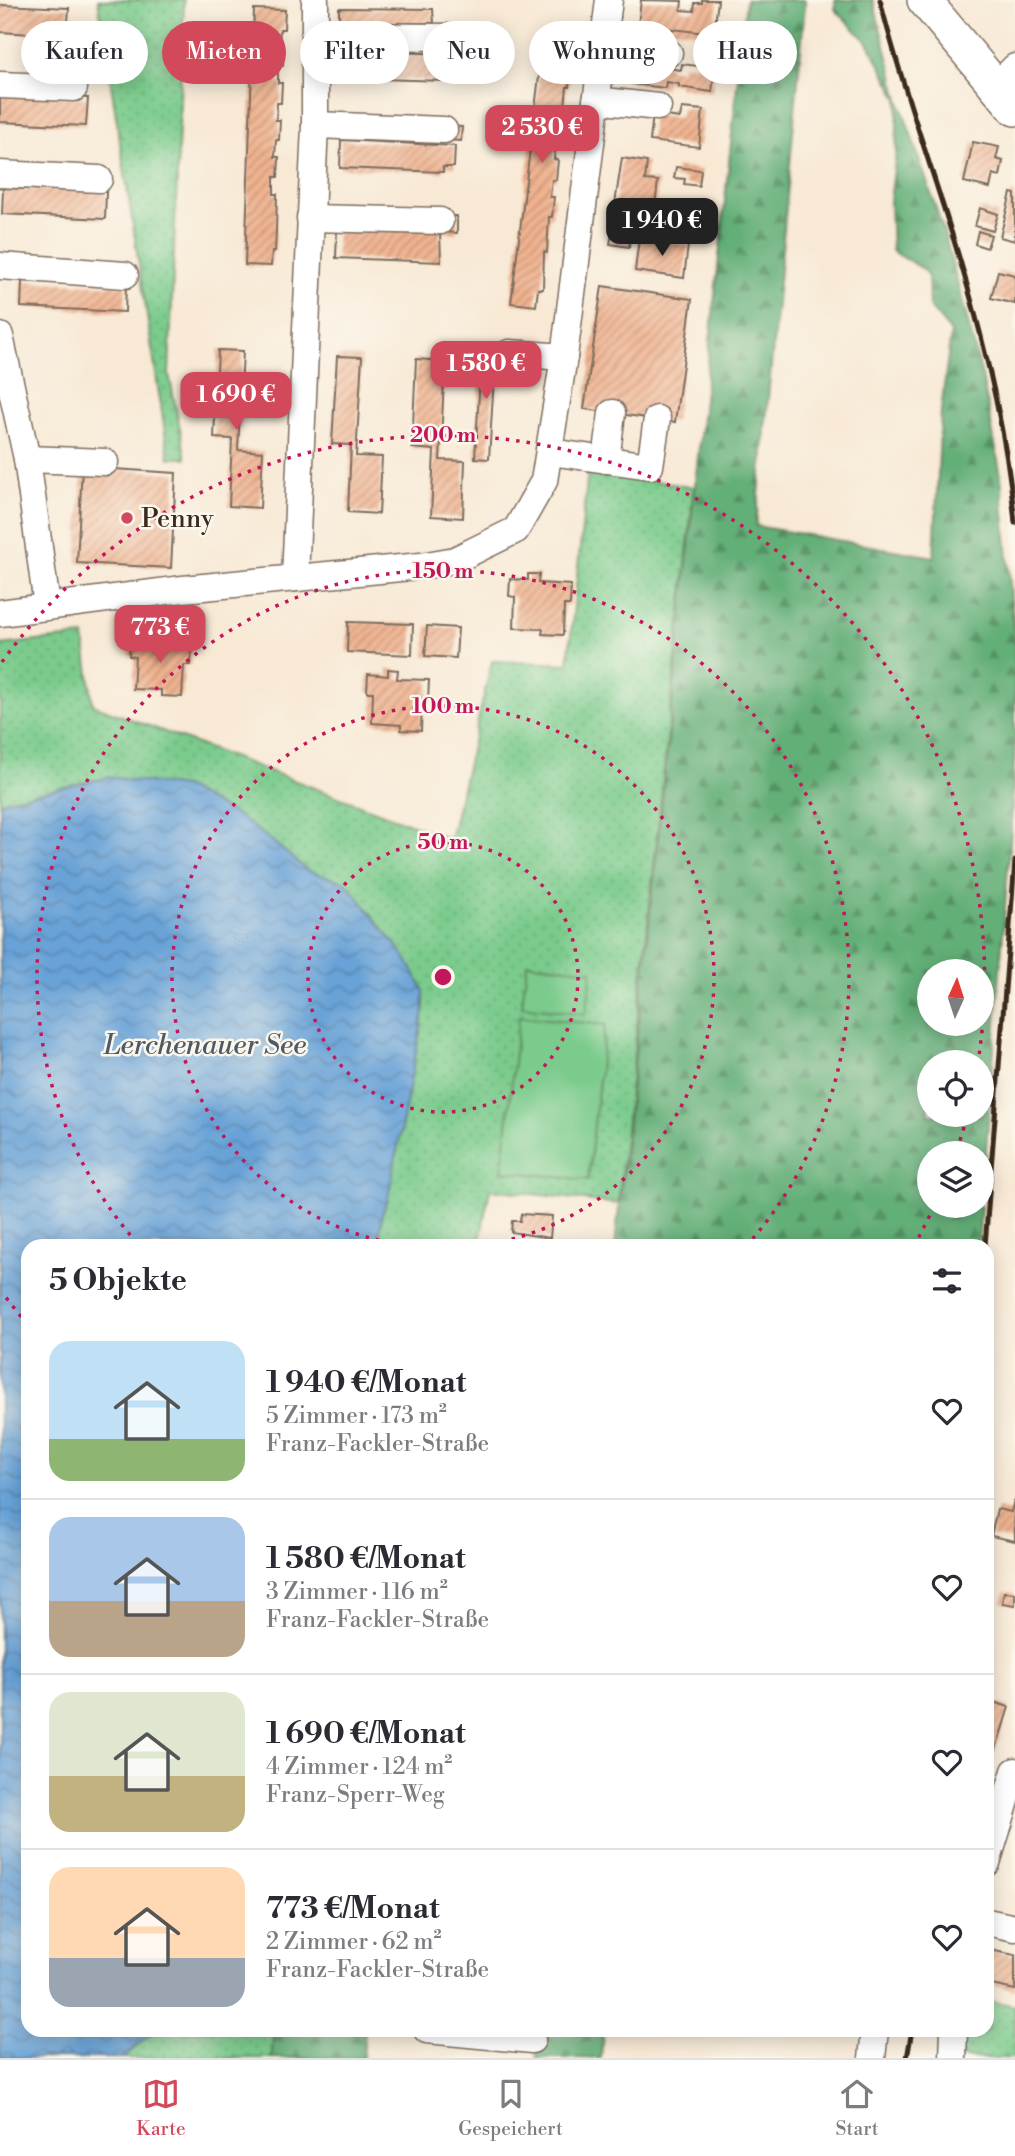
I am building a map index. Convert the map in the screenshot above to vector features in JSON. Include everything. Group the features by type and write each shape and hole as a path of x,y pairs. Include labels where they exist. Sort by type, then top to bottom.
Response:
{"main road":[{"path":"924,0 1009,87"}],"street":[{"path":"314,0 314,21"},
{"path":"606,21 608,0"},
{"path":"295,578 315,84"},
{"path":"0,613 421,566 455,560 516,530 544,481 550,452 598,84"},
{"path":"0,85 74,89"},
{"path":"596,100 658,107"},
{"path":"315,125 444,130"},
{"path":"0,174 99,179"},
{"path":"310,218 440,221"},
{"path":"0,266 125,275"},
{"path":"0,336 27,459 47,606"},
{"path":"509,354 564,357"},
{"path":"601,459 608,412"},
{"path":"550,452 650,466 652,419"},
{"path":"27,459 106,462"},
{"path":"994,1840 1015,1771"},
{"path":"994,1924 1015,1928"},
{"path":"483,2037 531,2043"},
{"path":"872,2058 874,2037"},
{"path":"953,2058 954,2037"}],"green space":[{"path":"98,0 184,0 183,21 162,21 162,84 181,84 169,374 186,458 169,458 111,84 148,84 148,21 101,21"},
{"path":"746,0 805,0 756,526 934,557 941,410 951,332 929,306 928,277 923,269 892,251 890,201 896,154 898,99 869,44 835,9 835,0 873,0 899,99 944,232 982,376 1001,476 1015,643 1011,830 994,1050 917,1050 917,1127 988,1127 987,1141 917,1141 917,1218 980,1218 979,1239 616,1239 737,84 797,84 797,21 744,21"},
{"path":"588,471 694,487 618,1204 490,1189 480,1239 21,1239 21,2037 273,2037 272,2058 0,2058 0,645 84,636 93,705 450,839 492,661 568,664"},
{"path":"527,963 592,971 586,1014 522,1006"},
{"path":"519,1016 605,1025 588,1180 502,1171"},
{"path":"994,2002 1015,2006 1015,2058 959,2058 960,2037 994,2037"},
{"path":"273,2037 364,2037 363,2058 272,2058"},
{"path":"538,2037 602,2037 601,2058 536,2058"}],"water":[{"name":"Lerchenauer See","path":"109,777 184,787 238,816 308,871 346,882 406,958 424,991 424,1011 379,1239 21,1239 21,2037 148,2037 123,2058 0,2058 0,804 6,800"}],"building":[{"path":"641,0 682,1 681,10 694,11 695,3 718,0 716,21 693,21 693,32 679,30 679,21 638,21"},
{"path":"0,5 69,8 68,21 21,21 21,33 0,32"},
{"path":"339,8 433,9 434,21 409,23 339,21"},
{"path":"254,9 285,10 284,21 254,21"},
{"path":"409,52 423,53 423,80 409,80"},
{"path":"682,64 693,65 693,84 713,84 712,92 679,87 679,70"},
{"path":"251,84 282,84 281,103 277,103 276,120 280,120 275,157 279,157 278,177 274,177 274,194 277,194 275,251 272,251 271,266 245,265"},
{"path":"538,84 569,84 563,106 561,143 556,143 554,159 558,160 556,180 552,180 550,197 554,197 552,217 549,217 547,253 544,252 543,289 538,289 536,306 511,303"},
{"path":"631,84 666,84 665,88"},
{"path":"0,93 88,98 86,126 0,122"},
{"path":"682,108 703,110 699,147 650,141 653,114 680,118"},
{"path":"445,126 462,127 461,141 444,140"},
{"path":"341,140 455,146 454,167 443,167 443,172 340,168"},
{"path":"973,142 999,147 996,159 1003,161 1000,176 993,174 990,188 964,182"},
{"path":"622,158 647,162 645,180 658,181 654,214 614,210"},
{"path":"676,167 701,170 699,186 684,184 685,179 674,178"},
{"path":"3,188 106,192 105,219 2,214"},
{"path":"1011,193 1015,194 1015,241 1000,237"},
{"path":"980,208 998,214 993,231 975,226"},
{"path":"457,216 457,233 440,232 441,262 336,258 337,229"},
{"path":"613,229 631,232 629,247 610,244"},
{"path":"978,231 991,235 987,248 975,244"},
{"path":"639,238 688,245 684,278 635,271"},
{"path":"998,271 1015,275 1015,304 991,298"},
{"path":"22,281 126,286 125,312 21,307"},
{"path":"602,286 692,299 675,422 584,409"},
{"path":"482,344 496,344 489,459 475,458"},
{"path":"218,350 243,351 238,450 263,452 260,508 229,506 232,439 214,438"},
{"path":"337,356 362,357 356,456 382,457 379,514 348,512 351,445 332,444"},
{"path":"416,359 445,361 440,460 465,461 463,518 431,516 434,450 412,448"},
{"name":"Penny","path":"82,467 176,473 171,568 77,563"},
{"path":"528,574 539,574 538,583 571,585 570,605 564,605 563,635 542,634 543,629 514,628 515,597 509,596 510,579 528,580"},
{"path":"348,622 413,624 412,655 347,652"},
{"path":"427,626 458,628 456,658 425,656"},
{"path":"150,634 159,635 158,643 192,645 191,665 184,665 182,697 161,696 161,690 133,689 135,657 129,656 130,638 150,639"},
{"path":"388,669 398,670 397,679 429,680 428,701 422,701 421,731 401,730 401,725 372,723 373,692 367,692 368,674 388,676"},
{"path":"521,1214 552,1216 550,1238 511,1232 512,1221 520,1221"},
{"path":"1014,1500 1015,1541 994,1537 997,1509 1011,1512"},
{"path":"1004,1592 1015,1593 1015,1605 1002,1603"},
{"path":"994,1702 1009,1707 994,1752"},
{"path":"994,1951 1015,1955 1015,1990 994,1986"}],"railway":[{"path":"880,0 979,328 1001,425 1015,523"},
{"path":"986,1239 1015,861"},
{"path":"907,2058 911,2037"}],"place":[{"name":"Penny","path":"127,518"}]}
